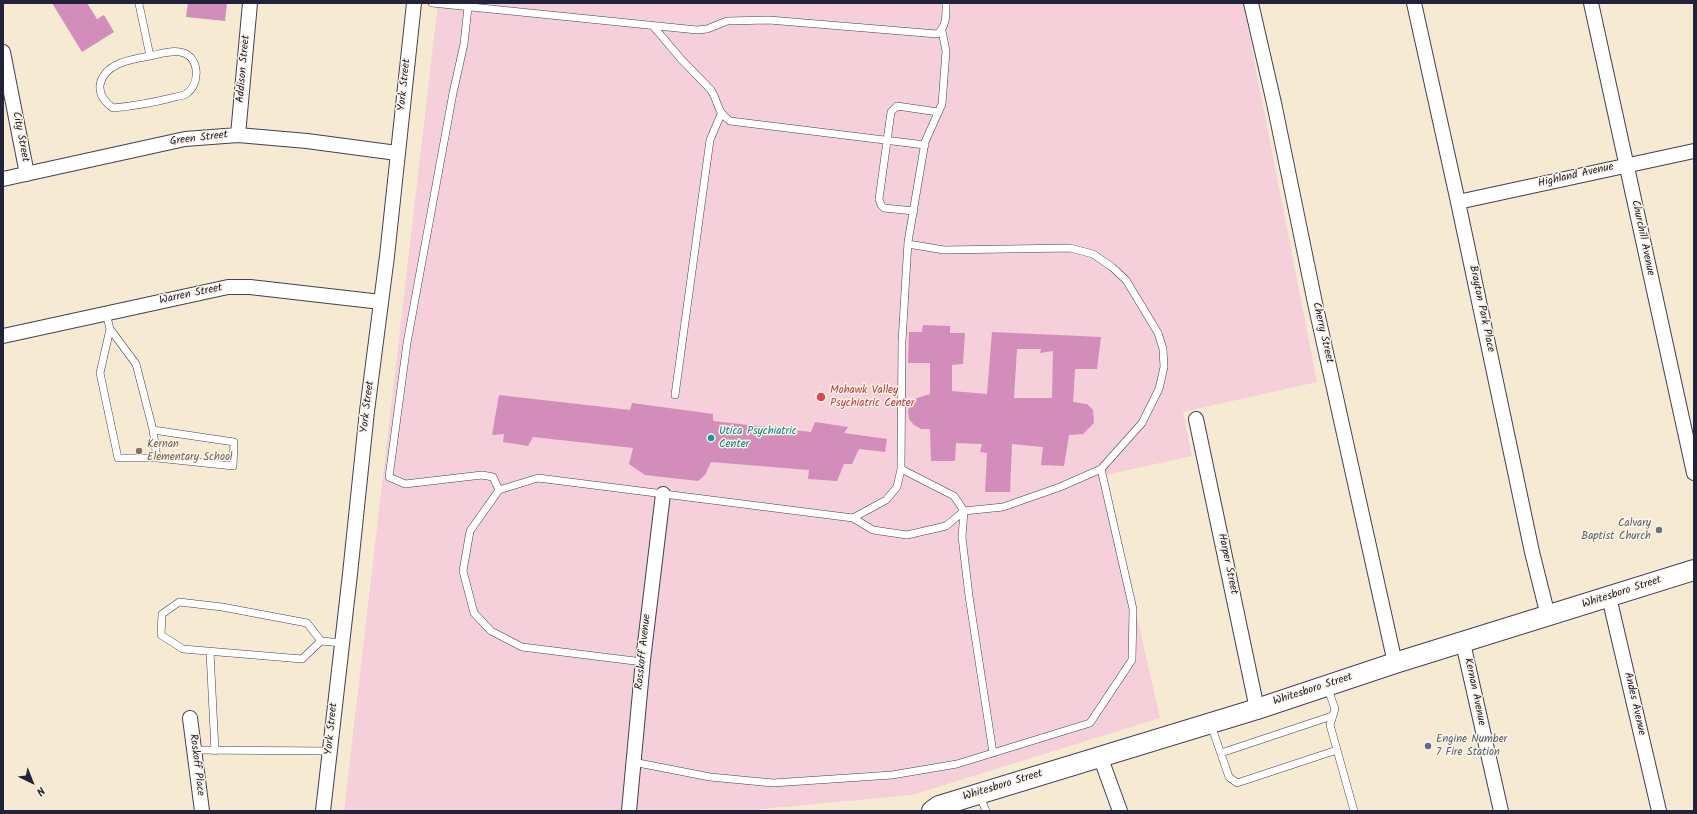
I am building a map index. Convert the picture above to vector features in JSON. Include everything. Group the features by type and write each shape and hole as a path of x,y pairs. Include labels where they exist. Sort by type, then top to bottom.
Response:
{"street":[{"name":"Addison Street","path":"238,134 250,3"},
{"name":"York Street","path":"324,811 367,411 381,302 414,3"},
{"name":"Cherry Street","path":"1251,3 1274,103 1315,303 1395,663"},
{"name":"Brayton Park Place","path":"1414,3 1458,202 1532,552 1548,616"},
{"name":"Churchill Avenue","path":"1591,3 1694,473"},
{"name":"City Street","path":"3,52 27,174"},
{"name":"Green Street","path":"3,180 185,139 238,134 307,141 397,153"},
{"name":"Highland Avenue","path":"1458,202 1694,151"},
{"name":"Warren Street","path":"3,336 228,287 250,287 381,302"},
{"name":"Harper Street","path":"1196,420 1257,708"},
{"name":"Rosskoff Avenue","path":"629,811 642,662 663,494"},
{"name":"Whitesboro Street","path":"920,811 982,802 1100,756 1210,723 1395,663 1694,570"},
{"name":"Andes Avenue","path":"1609,597 1659,811"},
{"name":"Kernan Avenue","path":"1463,643 1501,811"},
{"name":"Roskoff Place","path":"190,718 202,811"},
{"path":"1100,756 1120,811"}],"lane":[{"path":"138,3 150,56"},
{"path":"432,3 698,30 707,29 727,21 769,20 937,34 942,31"},
{"path":"853,518 886,500 897,487 901,470 902,341 908,244 925,145 942,104 946,51 942,31 946,18 946,3"},
{"path":"468,7 464,44 453,93 407,343 389,476 405,484 482,475 493,476 499,490"},
{"path":"653,26 681,59 711,90 715,96 721,114 730,121 925,145"},
{"path":"174,52 183,53 189,57 195,65 197,77 192,87 186,94 150,104 113,108 106,103 100,88 101,79 107,71 127,60 150,56 174,52"},
{"path":"914,211 884,208 881,205 879,198 891,112 894,107 897,106 938,112"},
{"path":"675,395 710,140 721,114"},
{"path":"642,662 522,647 490,632 474,612 463,571 470,531 499,490 538,478 853,518 873,530 907,535 946,526 964,511 1003,507 1060,487 1101,469 1142,423 1159,389 1164,367 1163,349 1158,333 1126,280 1112,267 1093,254 1070,248 944,250 908,244"},
{"path":"106,313 110,329 136,364 153,430 157,458"},
{"path":"110,329 100,373 118,458 157,458 233,466 234,442 153,430"},
{"path":"634,762 710,777 774,783 892,775 957,764 1090,723 1132,660 1133,609 1101,469"},
{"path":"901,470 954,496 964,511 962,537 993,753"},
{"path":"321,641 302,659 183,649 161,635 162,614 179,602 222,607 307,623 321,641 342,643"},
{"path":"210,652 215,751"},
{"path":"1327,686 1335,709 1330,725 1354,811"},
{"path":"1221,753 1332,716"},
{"path":"1210,723 1229,777 1237,783 1337,750"},
{"path":"194,750 330,751"}],"shaded area":[{"name":"Mohawk Valley Psychiatric Center","path":"438,3 1243,3 1317,382 1183,412 1192,456 1105,475 1160,718 912,795 741,811 344,811"}],"building":[{"path":"52,3 87,3 97,19 104,15 114,32 82,52"},
{"path":"188,3 227,3 225,21 186,17"},
{"path":"923,325 950,326 950,333 965,333 963,364 952,365 952,391 987,394 992,332 1101,337 1097,369 1075,369 1073,402 1087,404 1093,410 1094,423 1083,434 1069,435 1064,466 1041,465 1043,447 1012,444 1010,492 985,492 987,453 980,452 982,444 956,443 955,461 931,461 930,429 921,429 914,425 909,419 908,411 911,403 917,398 930,394 930,363 908,363 909,332 922,332","holes":["1017,349 1041,349 1040,353 1053,351 1052,398 1014,398"]},
{"name":"Utica Psychiatric Center","path":"499,395 630,410 632,403 713,414 713,421 811,432 815,422 848,427 844,433 887,439 885,452 859,449 852,464 844,464 837,481 808,479 809,470 711,462 705,475 698,481 645,475 629,464 633,448 533,437 528,446 503,442 504,434 492,435"}],"place":[{"name":"Mohawk Valley Psychiatric Center","path":"821,397"},
{"name":"Utica Psychiatric Center","path":"711,438"},
{"name":"Kernan Elementary School","path":"139,451"},
{"name":"Calvary Baptist Church","path":"1659,530"},
{"name":"Engine Number 7 Fire Station","path":"1428,746"}]}
